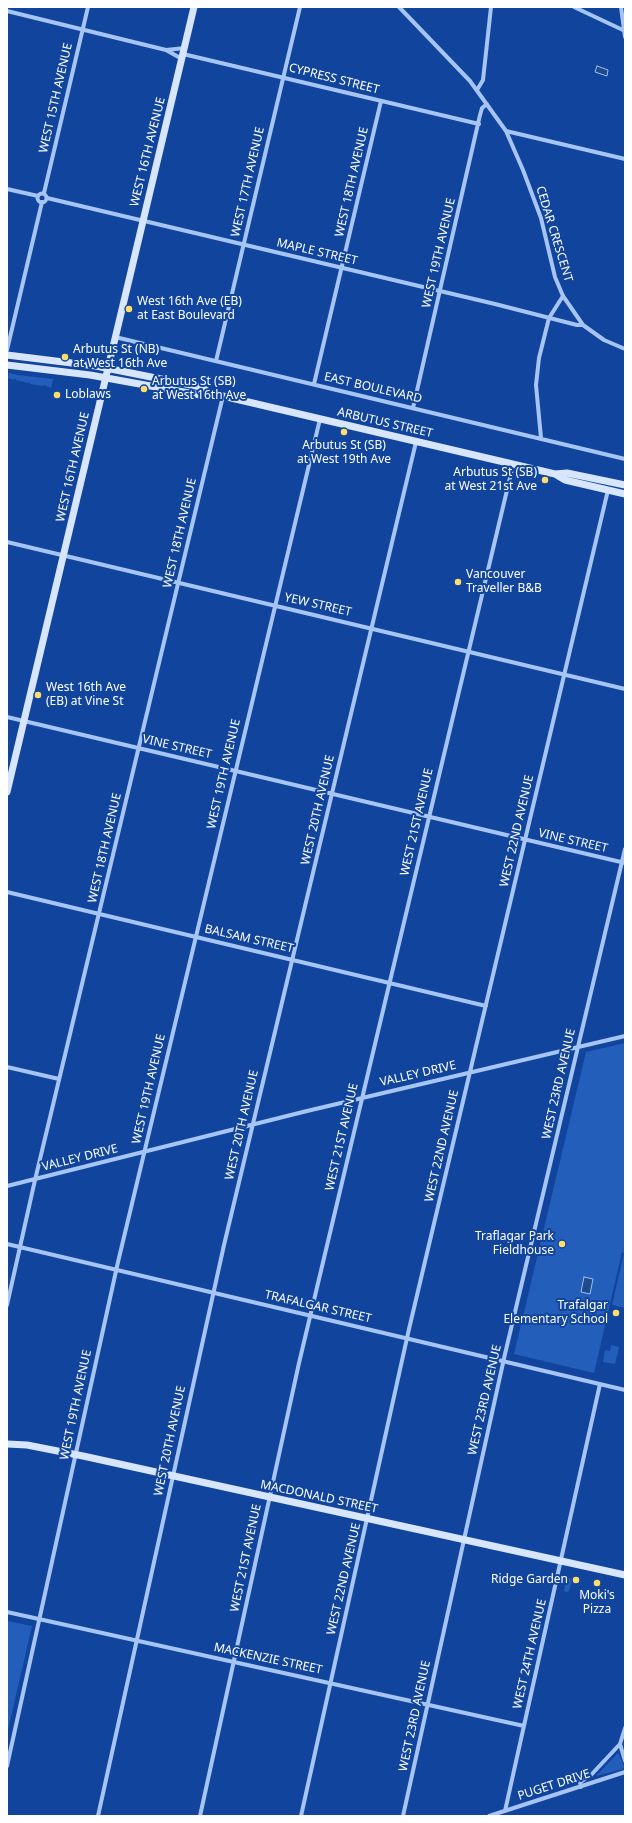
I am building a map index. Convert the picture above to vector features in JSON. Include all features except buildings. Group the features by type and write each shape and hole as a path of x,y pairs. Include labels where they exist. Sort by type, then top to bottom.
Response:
{"main road":[{"name":"WEST 16TH AVENUE","path":"7,792 194,7"},
{"name":"ARBUTUS STREET","path":"7,355 108,368 201,388 210,393 513,465 555,474 567,473 625,485"},
{"name":"ARBUTUS STREET","path":"7,365 106,378 200,395 210,393"},
{"name":"ARBUTUS STREET","path":"555,474 565,480 625,494"},
{"name":"MACDONALD STREET","path":"7,1444 27,1445 76,1454 625,1575"}],"street":[{"name":"WEST 15TH AVENUE","path":"44,193 88,7"},
{"name":"WEST 17TH AVENUE","path":"216,362 300,7"},
{"name":"CEDAR CRESCENT","path":"399,7 454,62 477,90 506,131 523,170 541,218 555,277 563,296 584,325 604,340 625,349"},
{"path":"477,90 483,80 491,7"},
{"path":"574,7 625,30"},
{"path":"621,7 625,37"},
{"name":"CYPRESS STREET","path":"7,12 479,124"},
{"name":"CYPRESS STREET","path":"166,50 183,54"},
{"name":"WEST 18TH AVENUE","path":"314,384 381,101"},
{"name":"WEST 19TH AVENUE","path":"413,408 482,108 487,104"},
{"path":"506,131 625,159"},
{"path":"7,188 38,196 41,193 44,193 47,198 44,202 42,202 7,350"},
{"path":"38,196 38,200 42,202"},
{"name":"MAPLE STREET","path":"47,198 577,325 584,325"},
{"name":"CEDAR CRESCENT","path":"549,318 563,296"},
{"path":"541,438 537,399 537,369 541,346 549,318"},
{"name":"EAST BOULEVARD","path":"116,337 625,458"},
{"name":"WEST 18TH AVENUE","path":"7,1305 35,1180 223,396"},
{"name":"WEST 19TH AVENUE","path":"7,1766 116,1269 320,419"},
{"name":"WEST 20TH AVENUE","path":"98,1816 213,1293 416,442"},
{"name":"WEST 21ST AVENUE","path":"200,1816 310,1315 513,465"},
{"name":"WEST 22ND AVENUE","path":"301,1816 407,1339 610,482"},
{"name":"YEW STREET","path":"7,542 625,689"},
{"name":"VINE STREET","path":"7,716 623,863"},
{"name":"WEST 23RD AVENUE","path":"403,1816 503,1362 623,863 625,849"},
{"name":"BALSAM STREET","path":"7,892 486,1006"},
{"name":"VALLEY DRIVE","path":"7,1186 362,1098 625,1036"},
{"path":"7,1067 59,1080"},
{"name":"TRAFALGAR STREET","path":"7,1244 625,1390"},
{"name":"WEST 24TH AVENUE","path":"505,1811 600,1384"},
{"name":"MACKENZIE STREET","path":"7,1612 524,1726"},
{"path":"581,1787 580,1782 591,1775 620,1744 625,1728"},
{"path":"620,1744 625,1761"},
{"name":"PUGET DRIVE","path":"489,1816 625,1772"}],"shaded area":[{"path":"597,66 608,70 607,76 595,72"},
{"path":"9,373 53,379 51,388 44,385 30,384 29,381 28,383 16,380 15,378 14,380 8,378"},
{"path":"625,1043 625,1308 612,1305 624,1253 622,1252 594,1373 514,1354 586,1052"},
{"path":"584,1277 593,1279 590,1294 581,1292"},
{"path":"611,1345 619,1347 615,1364 603,1362 605,1350 610,1351"},
{"path":"567,1577 572,1579 569,1591 567,1592 564,1591"},
{"path":"7,1621 32,1626 7,1734"},
{"path":"618,1753 624,1766 623,1769 596,1776"}],"place":[{"name":"West 16th Ave (EB) at East Boulevard","path":"129,309"},
{"name":"Arbutus St (NB) at West 16th Ave","path":"65,357"},
{"name":"Arbutus St (SB) at West 16th Ave","path":"144,389"},
{"name":"Loblaws","path":"57,395"},
{"name":"Arbutus St (SB) at West 19th Ave","path":"344,432"},
{"name":"Arbutus St (SB) at West 21st Ave","path":"545,480"},
{"name":"Vancouver Traveller B&B","path":"458,582"},
{"name":"West 16th Ave (EB) at Vine St","path":"38,695"},
{"name":"Traflagar Park Fieldhouse","path":"562,1244"},
{"name":"Trafalgar Elementary School","path":"616,1313"},
{"name":"Ridge Garden","path":"576,1580"},
{"name":"Moki's Pizza","path":"597,1583"}]}
